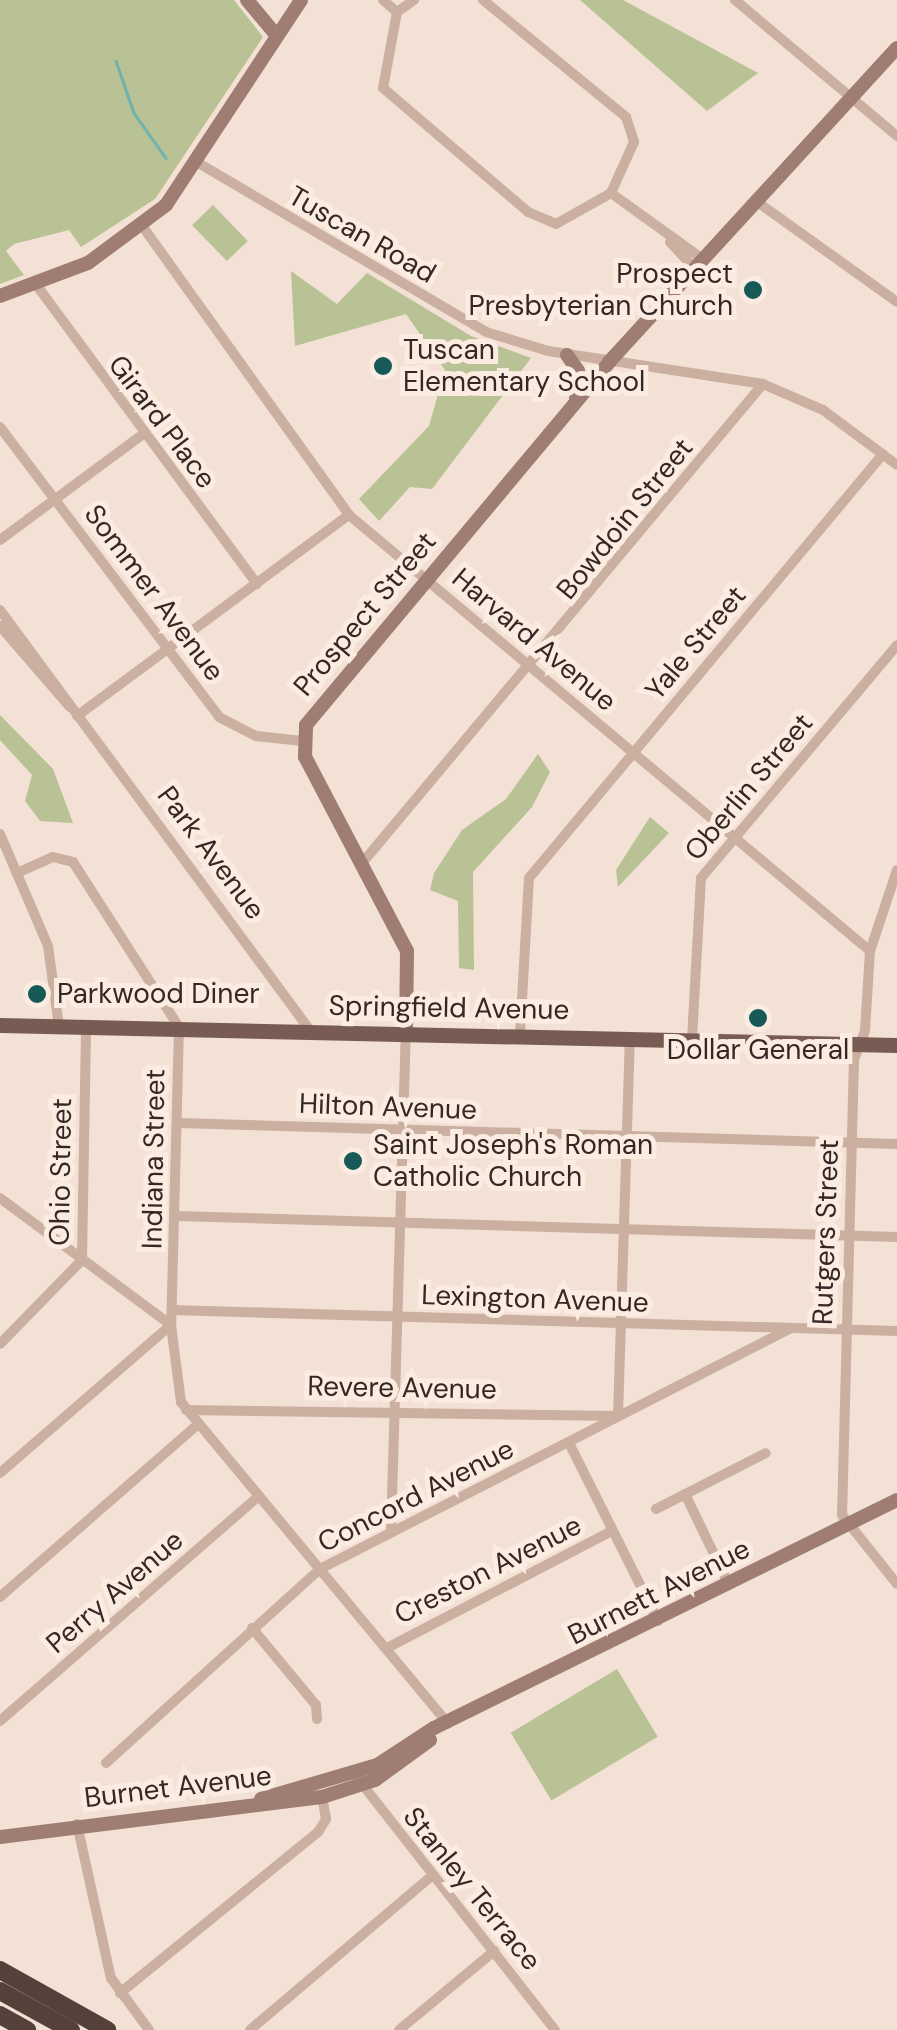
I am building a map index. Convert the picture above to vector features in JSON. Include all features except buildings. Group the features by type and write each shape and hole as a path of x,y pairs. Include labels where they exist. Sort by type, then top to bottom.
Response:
{"highway":[{"path":"0,1970 107,2030"},
{"path":"0,1991 71,2030"},
{"path":"0,2015 27,2030"}],"main road":[{"name":"Springfield Avenue","path":"0,1026 520,1034 897,1046"}],"street":[{"path":"246,0 278,36"},
{"path":"0,296 34,283 143,227 200,164 301,0"},
{"path":"383,0 397,12"},
{"path":"414,0 397,12 380,77 389,96 547,224 611,193 634,142 626,117 483,0"},
{"path":"735,0 849,101 897,136"},
{"path":"750,12 761,0"},
{"name":"Prospect Street","path":"391,1532 407,951 303,741 311,716 610,362 897,48"},
{"name":"Tuscan Road","path":"200,164 486,332 567,355 763,384 822,410 897,465"},
{"path":"611,193 697,263"},
{"path":"756,201 897,302"},
{"name":"Harvard Avenue","path":"143,227 349,514 870,951"},
{"name":"Girard Place","path":"34,283 142,434 257,584"},
{"path":"567,355 578,371 576,402"},
{"name":"Bowdoin Street","path":"363,862 532,668 763,384"},
{"name":"Sommer Avenue","path":"0,427 168,647 236,728 303,741"},
{"path":"0,540 142,434"},
{"name":"Yale Street","path":"520,1034 524,889 883,454"},
{"path":"74,712 257,584 349,514"},
{"name":"Park Avenue","path":"0,610 309,1030"},
{"name":"Park Avenue","path":"0,626 74,712"},
{"name":"Oberlin Street","path":"692,1039 696,895 736,836 897,645"},
{"path":"0,834 48,946 60,1026"},
{"path":"17,873 53,856 73,862 179,1027"},
{"name":"Rutgers Street","path":"846,1524 851,1143 870,951 897,870"},
{"name":"Ohio Street","path":"0,1344 82,1260 86,1026"},
{"name":"Indiana Street","path":"179,1027 170,1325 174,1380 186,1410"},
{"path":"618,1416 630,1038"},
{"name":"Hilton Avenue","path":"178,1123 897,1144"},
{"path":"0,1198 170,1325 0,1472"},
{"path":"176,1216 897,1238"},
{"name":"Lexington Avenue","path":"172,1310 897,1331"},
{"name":"Concord Avenue","path":"106,1763 320,1570 789,1329"},
{"path":"186,1410 387,1648 445,1726"},
{"name":"Revere Avenue","path":"186,1410 618,1416"},
{"path":"0,1598 198,1425"},
{"path":"569,1443 610,1532 658,1621"},
{"path":"656,1508 766,1453"},
{"path":"685,1494 729,1585"},
{"name":"Perry Avenue","path":"0,1722 259,1496"},
{"name":"Burnett Avenue","path":"261,1799 358,1780 445,1726 897,1500"},
{"path":"846,1524 897,1584"},
{"name":"Creston Avenue","path":"387,1648 610,1532"},
{"path":"252,1628 316,1705 316,1719"},
{"name":"Burnet Avenue","path":"0,1837 261,1799 322,1797 358,1780"},
{"name":"Stanley Terrace","path":"358,1780 555,2030"},
{"path":"120,1993 318,1832 326,1820 322,1797"},
{"path":"78,1824 120,1993 149,2030"},
{"path":"250,2030 433,1875"},
{"path":"399,2030 494,1951"}],"green space":[{"path":"0,0 234,0 263,37 155,199 81,247 69,230 14,244 6,251 24,275 0,284"},
{"path":"580,0 623,0 758,73 707,111"},
{"path":"213,205 248,241 227,261 192,225"},
{"path":"291,271 337,304 367,273 471,336 531,358 432,489 410,487 379,521 359,499 429,426 445,370 406,314 295,346"},
{"path":"0,715 53,769 73,823 40,821 25,801 32,775 0,740"},
{"path":"538,754 550,772 532,807 473,872 474,970 459,968 458,901 430,890 434,873 462,830 506,799"},
{"path":"650,817 669,833 618,887 616,870"},
{"path":"617,1669 658,1737 551,1801 511,1733"}],"waterway":[{"path":"116,61 134,113 166,158"}],"place":[{"name":"Prospect Presbyterian Church","path":"753,290"},
{"name":"Tuscan Elementary School","path":"383,366"},
{"name":"Parkwood Diner","path":"37,994"},
{"name":"Dollar General","path":"758,1018"},
{"name":"Saint Joseph's Roman Catholic Church","path":"353,1161"}]}
